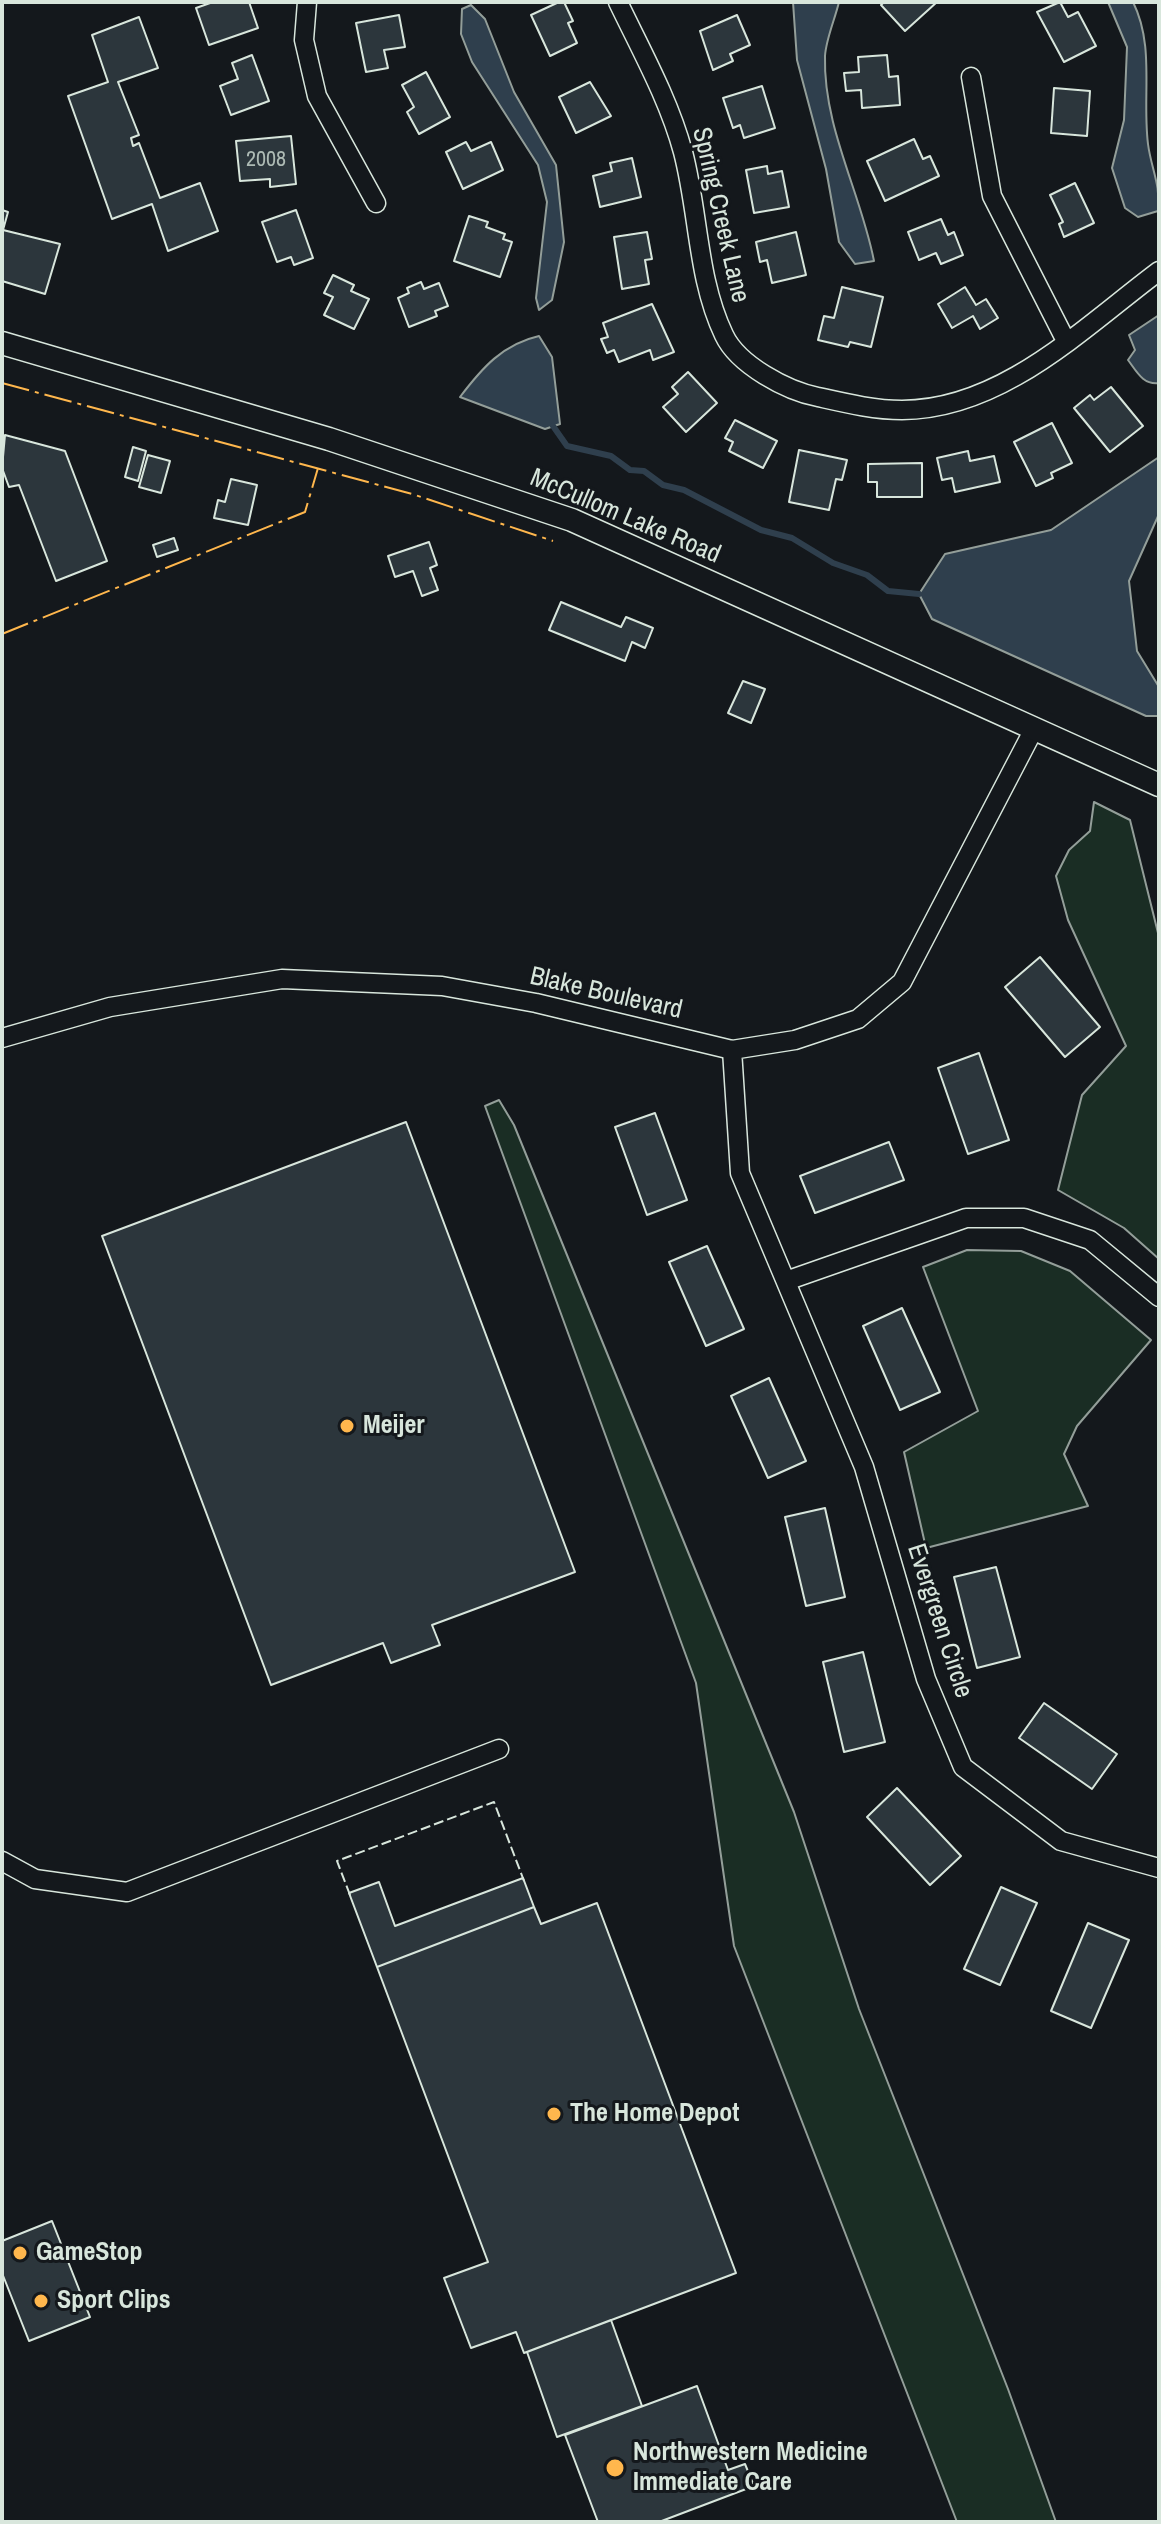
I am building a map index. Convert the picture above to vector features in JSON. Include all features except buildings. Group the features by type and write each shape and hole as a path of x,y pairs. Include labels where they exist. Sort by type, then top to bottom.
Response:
{"street":[{"path":"307,2 304,40 317,96 376,203"},
{"name":"Spring Creek Lane","path":"618,2 656,80 683,150 696,210 709,301 726,340 762,374 799,394 902,410 951,403 997,388 1159,271"},
{"path":"971,77 992,196 1066,341"},
{"name":"McCullom Lake Road","path":"2,343 329,439 572,520 1159,785"},
{"name":"Blake Boulevard","path":"2,1038 110,1007 282,979 442,986 536,1003 732,1050 795,1040 858,1019 902,982 1034,729"},
{"name":"Evergreen Circle","path":"732,1050 740,1173 864,1467 926,1679 963,1767 1061,1841 1159,1868"},
{"path":"786,1281 966,1218 1024,1218 1090,1240 1159,1297"},
{"path":"2,1861 35,1879 127,1892 499,1749"}],"green space":[{"path":"1094,802 1130,820 1159,937 1159,1259 1124,1228 1058,1190 1082,1095 1126,1046 1068,920 1056,876 1069,850 1090,831"},
{"path":"499,1100 514,1125 794,1812 859,2009 1008,2389 1056,2522 957,2522 734,1946 696,1683 485,1106"},
{"path":"967,1250 1021,1251 1070,1271 1151,1340 1077,1426 1064,1454 1088,1506 926,1548 904,1452 978,1411 923,1267"}],"water":[{"path":"793,2 839,2 826,49 826,82 836,134 874,261 855,264 839,242 826,169 797,60"},
{"path":"1108,2 1133,2 1144,36 1148,144 1159,202 1158,211 1138,217 1125,208 1112,168 1124,120 1127,47"},
{"path":"471,5 485,19 514,92 556,165 564,242 552,300 539,310 536,298 547,202 538,165 472,62 461,34 462,9"},
{"path":"1159,315 1159,383 1153,383 1141,377 1128,360 1135,350 1129,335"},
{"path":"539,336 552,357 560,424 545,429 460,397 504,351"},
{"path":"1159,457 1159,514 1129,581 1137,651 1159,687 1159,716 1146,716 932,619 919,594 945,554 1051,530"}],"waterway":[{"path":"553,426 567,446 611,456 630,470 644,471 663,485 684,490 761,530 792,538 833,563 867,575 888,591 919,594"}],"fence":[{"path":"350,1895 337,1861 494,1802 524,1881"}],"power":[{"path":"2,383 412,494 553,541"},
{"path":"2,634 305,512 318,468"}],"place":[{"name":"Meijer","path":"347,1426"},
{"name":"The Home Depot","path":"554,2114"},
{"name":"GameStop","path":"20,2253"},
{"name":"Sport Clips","path":"41,2301"},
{"name":"Northwestern Medicine Immediate Care","path":"615,2468"}]}
